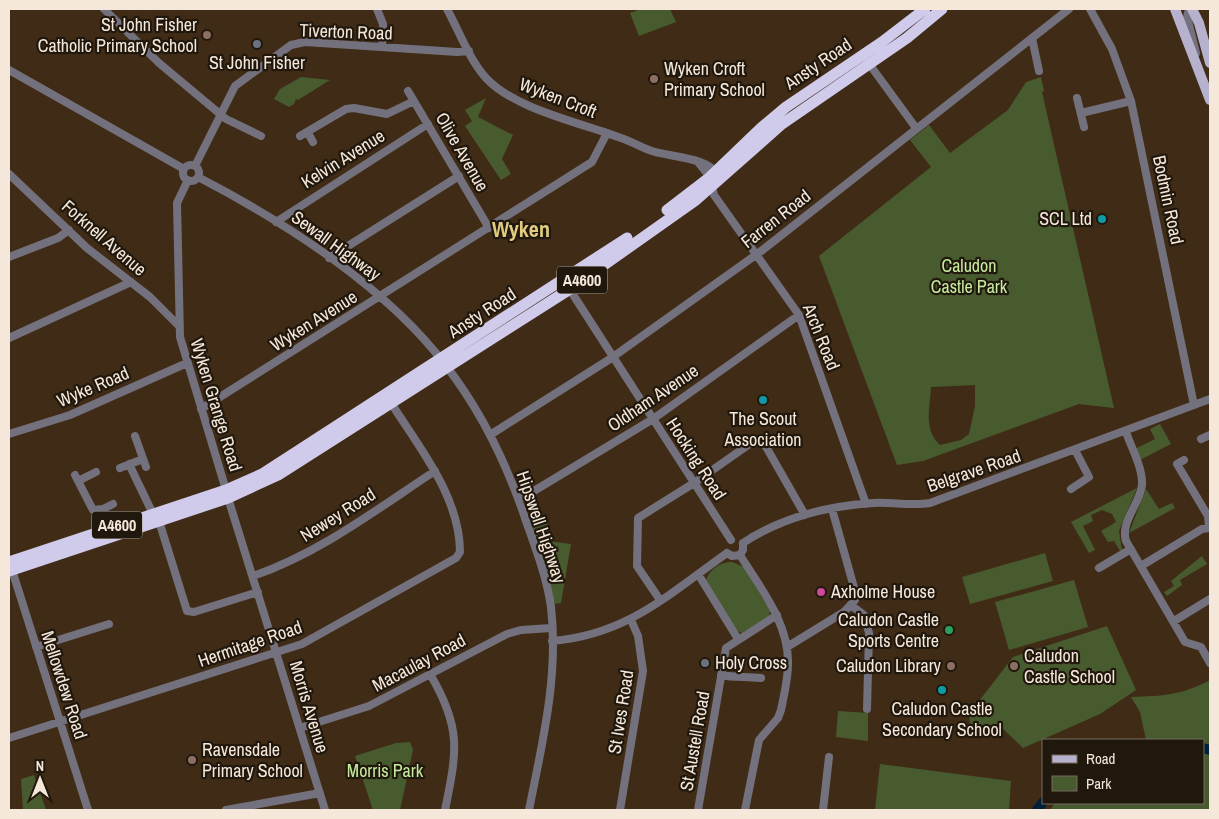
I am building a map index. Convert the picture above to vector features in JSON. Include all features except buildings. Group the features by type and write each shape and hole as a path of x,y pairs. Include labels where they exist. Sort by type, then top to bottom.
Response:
{"highway":[{"name":"Ansty Road","path":"866,60 925,9"},
{"name":"Ansty Road","path":"227,494 569,287 667,210 715,183 780,112 866,60 907,38 942,9"},
{"name":"Ansty Road","path":"10,567 278,475 391,403 444,363"},
{"name":"Ansty Road","path":"10,567 110,528 156,517"}],"main road":[{"path":"1175,9 1210,100"},
{"path":"1191,9 1199,23 1210,63"}],"street":[{"path":"104,9 159,64 226,119 261,136"},
{"path":"377,9 383,24 382,47"},
{"name":"Wyken Croft","path":"447,9 485,77 502,92 559,117 652,151 711,166 715,183"},
{"name":"Farren Road","path":"490,435 614,357 756,254 1069,9"},
{"name":"Bodmin Road","path":"1090,9 1112,49 1131,101 1194,405"},
{"path":"1191,9 1187,17 1196,65"},
{"path":"1032,38 1039,71"},
{"name":"Tiverton Road","path":"195,166 221,113 240,81 291,45 305,42 457,52 469,51"},
{"path":"866,60 916,128"},
{"path":"9,70 184,169"},
{"name":"Olive Avenue","path":"408,91 489,228"},
{"path":"1077,98 1084,127"},
{"path":"313,142 304,135 346,109 352,108 387,114 414,101"},
{"path":"1081,113 1131,101"},
{"name":"Kelvin Avenue","path":"276,222 428,124"},
{"name":"Wyken Avenue","path":"201,409 592,162 606,133"},
{"path":"188,166 195,166 198,170 198,177 188,180 184,176 184,169 188,166"},
{"name":"Forknell Avenue","path":"9,174 97,257 131,282 179,326"},
{"path":"329,258 459,176"},
{"name":"Sewall Highway","path":"198,177 276,222 329,258 380,297 444,363"},
{"name":"Wyken Grange Road","path":"188,180 177,203 180,340 227,494"},
{"name":"Arch Road","path":"715,183 756,254 799,314 866,504"},
{"path":"9,257 58,238 69,230"},
{"path":"9,338 131,282"},
{"name":"Hocking Road","path":"569,287 731,540"},
{"name":"Oldham Avenue","path":"519,500 653,419 799,314"},
{"name":"Wyke Road","path":"9,434 70,414 187,363"},
{"name":"Hipswell Highway","path":"444,363 490,435 519,500 542,566 551,607 550,701 529,810"},
{"name":"Belgrave Road","path":"743,543 777,524 832,509 866,504 911,506 930,503 1126,432 1210,398"},
{"path":"391,403 435,471"},
{"path":"1126,432 1142,481 1140,492 1124,532 1126,541 1185,642 1201,647 1210,663"},
{"path":"1201,438 1210,435"},
{"path":"135,436 146,467"},
{"path":"660,600 637,566 638,518 694,483 751,442 761,442 765,445 805,515"},
{"path":"1071,489 1089,478 1076,450"},
{"path":"120,468 143,459"},
{"path":"1141,566 1202,529 1210,527 1208,516 1177,464 1184,460"},
{"path":"129,464 156,517 187,611 193,612 258,592"},
{"name":"Hermitage Road","path":"9,738 302,644 456,558 460,550 460,538 445,488 435,471"},
{"name":"Newey Road","path":"253,576 277,568 316,549 435,471"},
{"path":"96,472 76,478 93,510 103,509 113,504"},
{"name":"Morris Avenue","path":"227,494 325,810"},
{"path":"103,509 110,528"},
{"path":"787,647 852,606 855,591 832,509"},
{"path":"738,539 743,543 744,550 740,555 732,556 727,553 726,546 731,540 738,539"},
{"path":"1099,568 1131,549"},
{"path":"552,641 569,641 631,620 727,553"},
{"path":"740,555 777,616 787,647 788,673 778,718 759,740 745,810"},
{"name":"Mellowdew Road","path":"10,567 88,810"},
{"path":"698,574 738,639"},
{"path":"1174,621 1210,599"},
{"path":"852,606 864,615 869,633 867,710"},
{"name":"St Austell Road","path":"698,810 726,648 777,616"},
{"name":"St Ives Road","path":"620,810 643,671 638,636 631,620"},
{"path":"36,647 109,624"},
{"name":"Macaulay Road","path":"300,728 369,706 508,634 521,630 552,628"},
{"path":"430,674 448,706 455,738 454,766 445,810"},
{"path":"721,676 741,679 750,676 761,678"},
{"path":"823,810 829,758"},
{"path":"226,810 320,793"}],"green space":[{"path":"641,9 670,9 676,22 639,36 630,13"},
{"path":"301,77 330,80 298,100 296,99 294,104 289,107 274,99 280,89"},
{"name":"Caludon Castle Park","path":"1041,77 1044,91 1042,92 1114,408 1079,404 923,461 897,465 819,256 931,167 910,140 929,125 950,153 1008,110 1026,82","holes":["975,385 975,406 969,434 961,440 940,445 931,432 929,425 931,387"]},
{"path":"486,98 478,117 513,135 502,159 511,174 501,180 465,126 472,121 465,110"},
{"path":"1160,424 1171,444 1140,460 1135,449 1155,439 1150,429"},
{"path":"1137,488 1119,531 1122,550 1120,551 1114,541 1108,542 1101,531 1116,522 1112,514 1102,510 1091,515 1093,521 1083,526 1095,550 1089,553 1071,522"},
{"path":"1146,489 1159,509 1172,503 1175,508 1129,533"},
{"path":"528,515 547,516 548,541 571,544 561,603 554,604 548,576"},
{"path":"1045,553 1053,581 970,604 962,577"},
{"path":"1202,556 1207,564 1180,580 1182,585 1167,596 1164,592 1174,586 1171,581"},
{"path":"732,562 744,567 770,611 769,616 742,633 737,631 706,582 709,574 715,568 723,563"},
{"path":"1074,580 1088,627 1009,650 995,602"},
{"path":"1107,626 1136,690 1100,714 1023,748 999,725 970,725 969,714 1013,657"},
{"path":"1210,680 1210,745 1204,744 1204,739 1146,739 1140,712 1131,697 1172,694"},
{"path":"838,711 868,713 868,741 836,737"},
{"name":"Morris Park","path":"410,742 413,750 400,810 373,810 355,756 396,743"},
{"path":"1204,753 1210,754 1210,810 1050,810 1054,804 1204,804"},
{"path":"880,764 1011,781 1009,810 875,810"},
{"path":"34,775 46,810 23,810 21,779"}],"waterway":[{"path":"1204,748 1210,750"},
{"path":"1037,810 1042,803"}],"place":[{"name":"St John Fisher Catholic Primary School","path":"207,35"},
{"name":"St John Fisher","path":"257,44"},
{"name":"Wyken Croft Primary School","path":"654,79"},
{"name":"SCL Ltd","path":"1102,219"},
{"name":"The Scout Association","path":"763,400"},
{"name":"Axholme House","path":"821,592"},
{"name":"Caludon Castle Sports Centre","path":"949,630"},
{"name":"Holy Cross","path":"705,663"},
{"name":"Caludon Library","path":"951,666"},
{"name":"Caludon Castle School","path":"1014,666"},
{"name":"Caludon Castle Secondary School","path":"942,690"},
{"name":"Ravensdale Primary School","path":"192,760"}],"district":[{"name":"Wyken","path":"521,229"}]}
